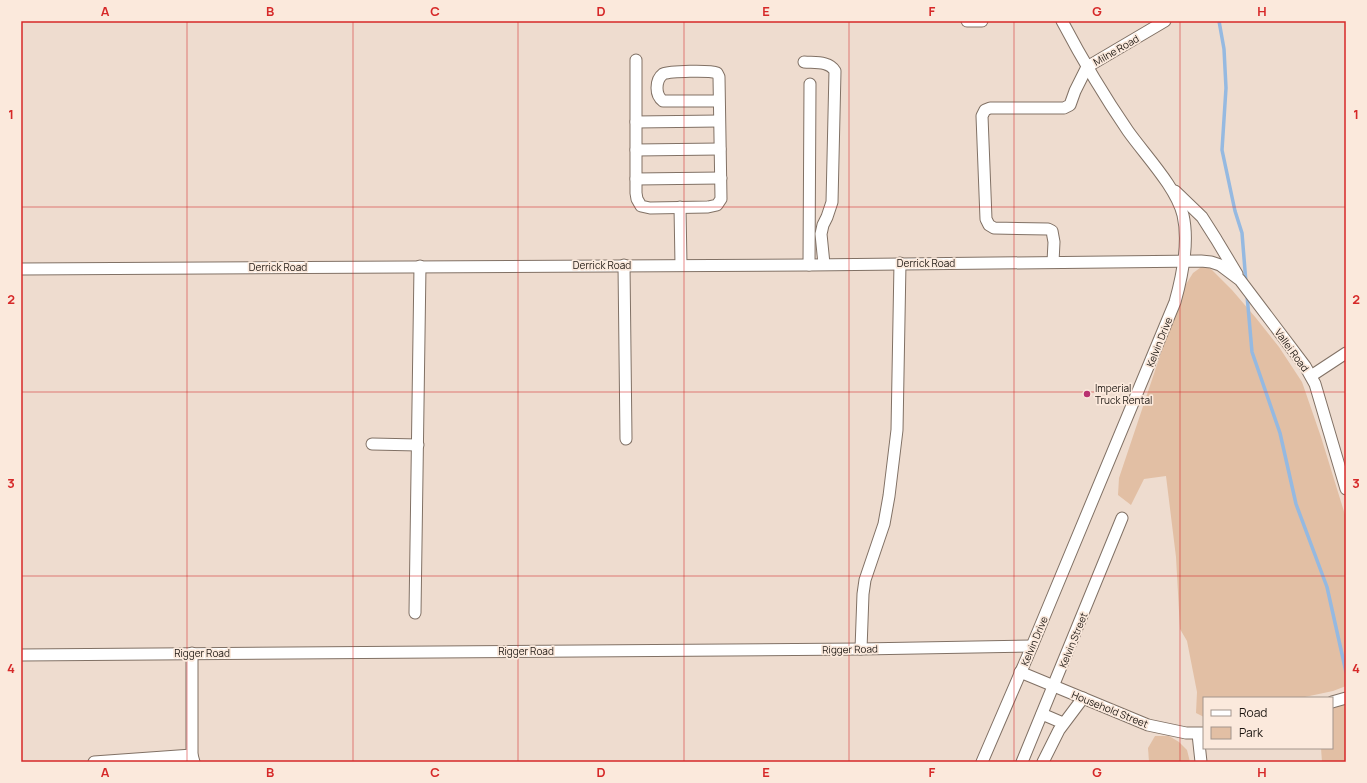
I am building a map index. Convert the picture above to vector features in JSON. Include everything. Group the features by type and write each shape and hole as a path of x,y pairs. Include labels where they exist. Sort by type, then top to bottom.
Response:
{"street":[{"path":"967,21 982,21"},
{"name":"Kelvin Drive","path":"982,762 1032,646 1175,302 1180,285 1183,262 1185,235 1184,222 1180,208 1169,185 1128,130 1087,67 1062,21"},
{"name":"Milne Road","path":"1087,67 1165,21"},
{"path":"636,60 637,199 641,206 645,208 708,207 717,205 722,199 720,149 720,101 719,77 717,73 713,72 669,72 662,74 658,80 657,86 658,94 663,101 720,101"},
{"path":"804,62 829,65 833,67 835,71 832,202 821,234 824,264"},
{"path":"1053,262 1054,242 1052,231 1048,229 994,228 989,225 986,219 982,116 985,110 990,108 1064,108 1070,105 1087,67"},
{"path":"809,265 810,84"},
{"path":"636,122 720,121"},
{"path":"636,150 720,149"},
{"path":"636,179 721,178"},
{"path":"1169,185 1202,217 1240,280"},
{"path":"680,207 682,265"},
{"name":"Vallei Road","path":"1183,262 1201,261 1220,265 1240,280 1296,354 1311,376 1346,489"},
{"name":"Derrick Road","path":"21,269 1183,262"},
{"path":"861,649 865,580 884,524 897,430 900,263"},
{"path":"624,265 626,439"},
{"path":"415,613 420,266"},
{"path":"1311,376 1346,353"},
{"path":"372,444 418,445"},
{"name":"Kelvin Street","path":"1022,762 1122,518"},
{"name":"Rigger Road","path":"21,654 861,649 1032,646"},
{"path":"94,762 193,758 192,654"},
{"name":"Household Street","path":"1020,672 1148,725 1172,731 1201,734"},
{"path":"1043,762 1063,723 1083,698"},
{"path":"1333,702 1346,698"},
{"path":"1042,714 1063,723"},
{"path":"1201,734 1201,762"}],"green space":[{"path":"1204,265 1212,270 1232,290 1279,347 1302,382 1346,518 1346,686 1333,691 1305,697 1203,697 1203,716 1196,713 1197,692 1187,641 1180,629 1176,557 1166,476 1144,479 1131,505 1118,495 1119,478 1176,308 1183,289 1193,273"},
{"path":"1346,700 1346,762 1322,762 1321,749 1333,749 1333,704"},
{"path":"1155,736 1169,736 1179,742 1187,750 1190,762 1149,762 1148,748"}],"waterway":[{"path":"1219,21 1224,49 1226,88 1222,150 1235,211 1242,233 1246,283"},
{"path":"1247,295 1252,352 1280,433 1296,504 1327,587 1346,672"}],"place":[{"name":"Imperial Truck Rental","path":"1087,394"}]}
